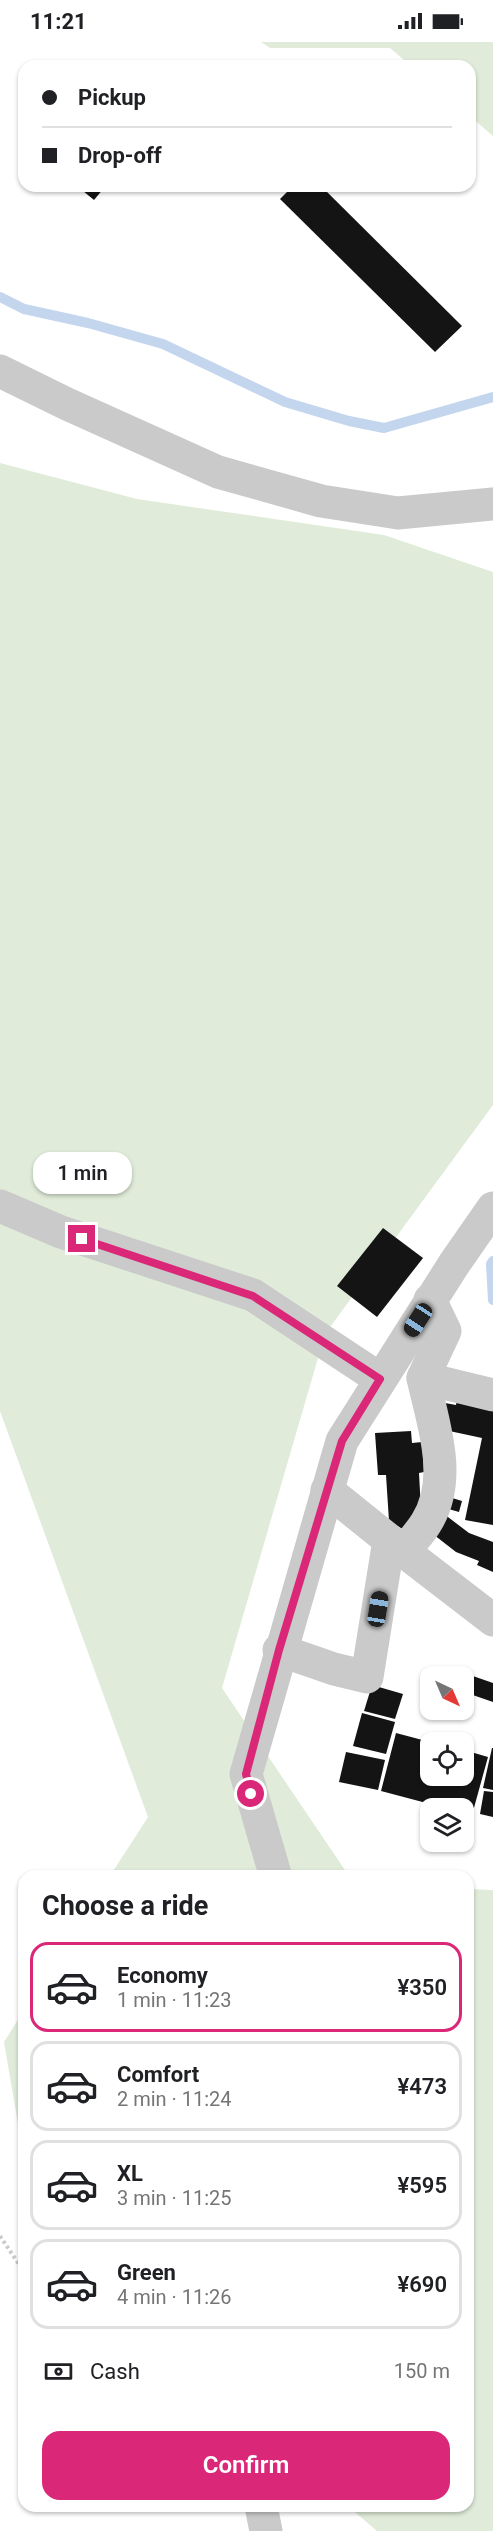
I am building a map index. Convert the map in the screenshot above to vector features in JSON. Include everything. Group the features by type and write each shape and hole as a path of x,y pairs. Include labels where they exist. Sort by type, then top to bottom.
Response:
{"street":[{"path":"0,371 66,404 218,472 321,501 398,513 493,504"},
{"path":"0,1206 61,1232 253,1296 380,1379"},
{"path":"274,1870 246,1774 279,1650 342,1441 430,1300 493,1208"},
{"path":"279,1650 334,1669 367,1677 396,1546 428,1521 437,1495 441,1460 423,1378 445,1331 430,1300"},
{"path":"423,1378 493,1395"},
{"path":"327,1490 493,1620"},
{"path":"262,2512 267,2531"}],"path":[{"path":"0,2236 18,2263"}],"green space":[{"path":"261,42 493,42 493,136 476,121 476,60 404,60 390,48 270,48"},
{"path":"0,463 137,499 384,535 493,572 493,1105 325,1334 222,1688 345,1870 114,1870 148,1817 0,1411"},
{"path":"474,1889 493,1890 493,2531 377,2531 355,2512 474,2512"},
{"path":"18,2020 18,2124 4,2042"}],"building":[{"path":"84,192 101,192 94,200"},
{"path":"287,192 327,192 462,326 435,352 280,199"},
{"path":"383,1228 423,1258 377,1317 337,1286"},
{"path":"458,1394 493,1401 493,1525 465,1520 482,1438 440,1429 445,1403 456,1405"},
{"path":"411,1431 412,1443 422,1442 424,1472 419,1473 421,1510 406,1531 389,1521 386,1475 378,1475 375,1433"},
{"path":"449,1497 462,1501 459,1512 445,1508"},
{"path":"444,1514 469,1533 493,1542 493,1572 477,1565 479,1561 456,1552 429,1531"},
{"path":"474,1676 493,1683 493,1702 474,1695"},
{"path":"372,1685 403,1694 395,1719 364,1711"},
{"path":"362,1713 395,1722 386,1754 353,1746"},
{"path":"396,1733 420,1739 420,1786 474,1786 474,1753 488,1757 474,1808 474,1798 420,1798 420,1801 381,1791"},
{"path":"493,1748 493,1790 483,1788"},
{"path":"346,1752 385,1760 378,1790 339,1782"},
{"path":"484,1791 493,1792 493,1817 480,1814"}],"waterway":[{"path":"0,297 24,309 88,323 163,344 285,402 349,421 384,428 493,397"},
{"path":"493,1261 491,1264 493,1300"}],"route":[{"path":"82,1239 253,1296 380,1379 342,1441 279,1650 246,1774 251,1794"}]}
